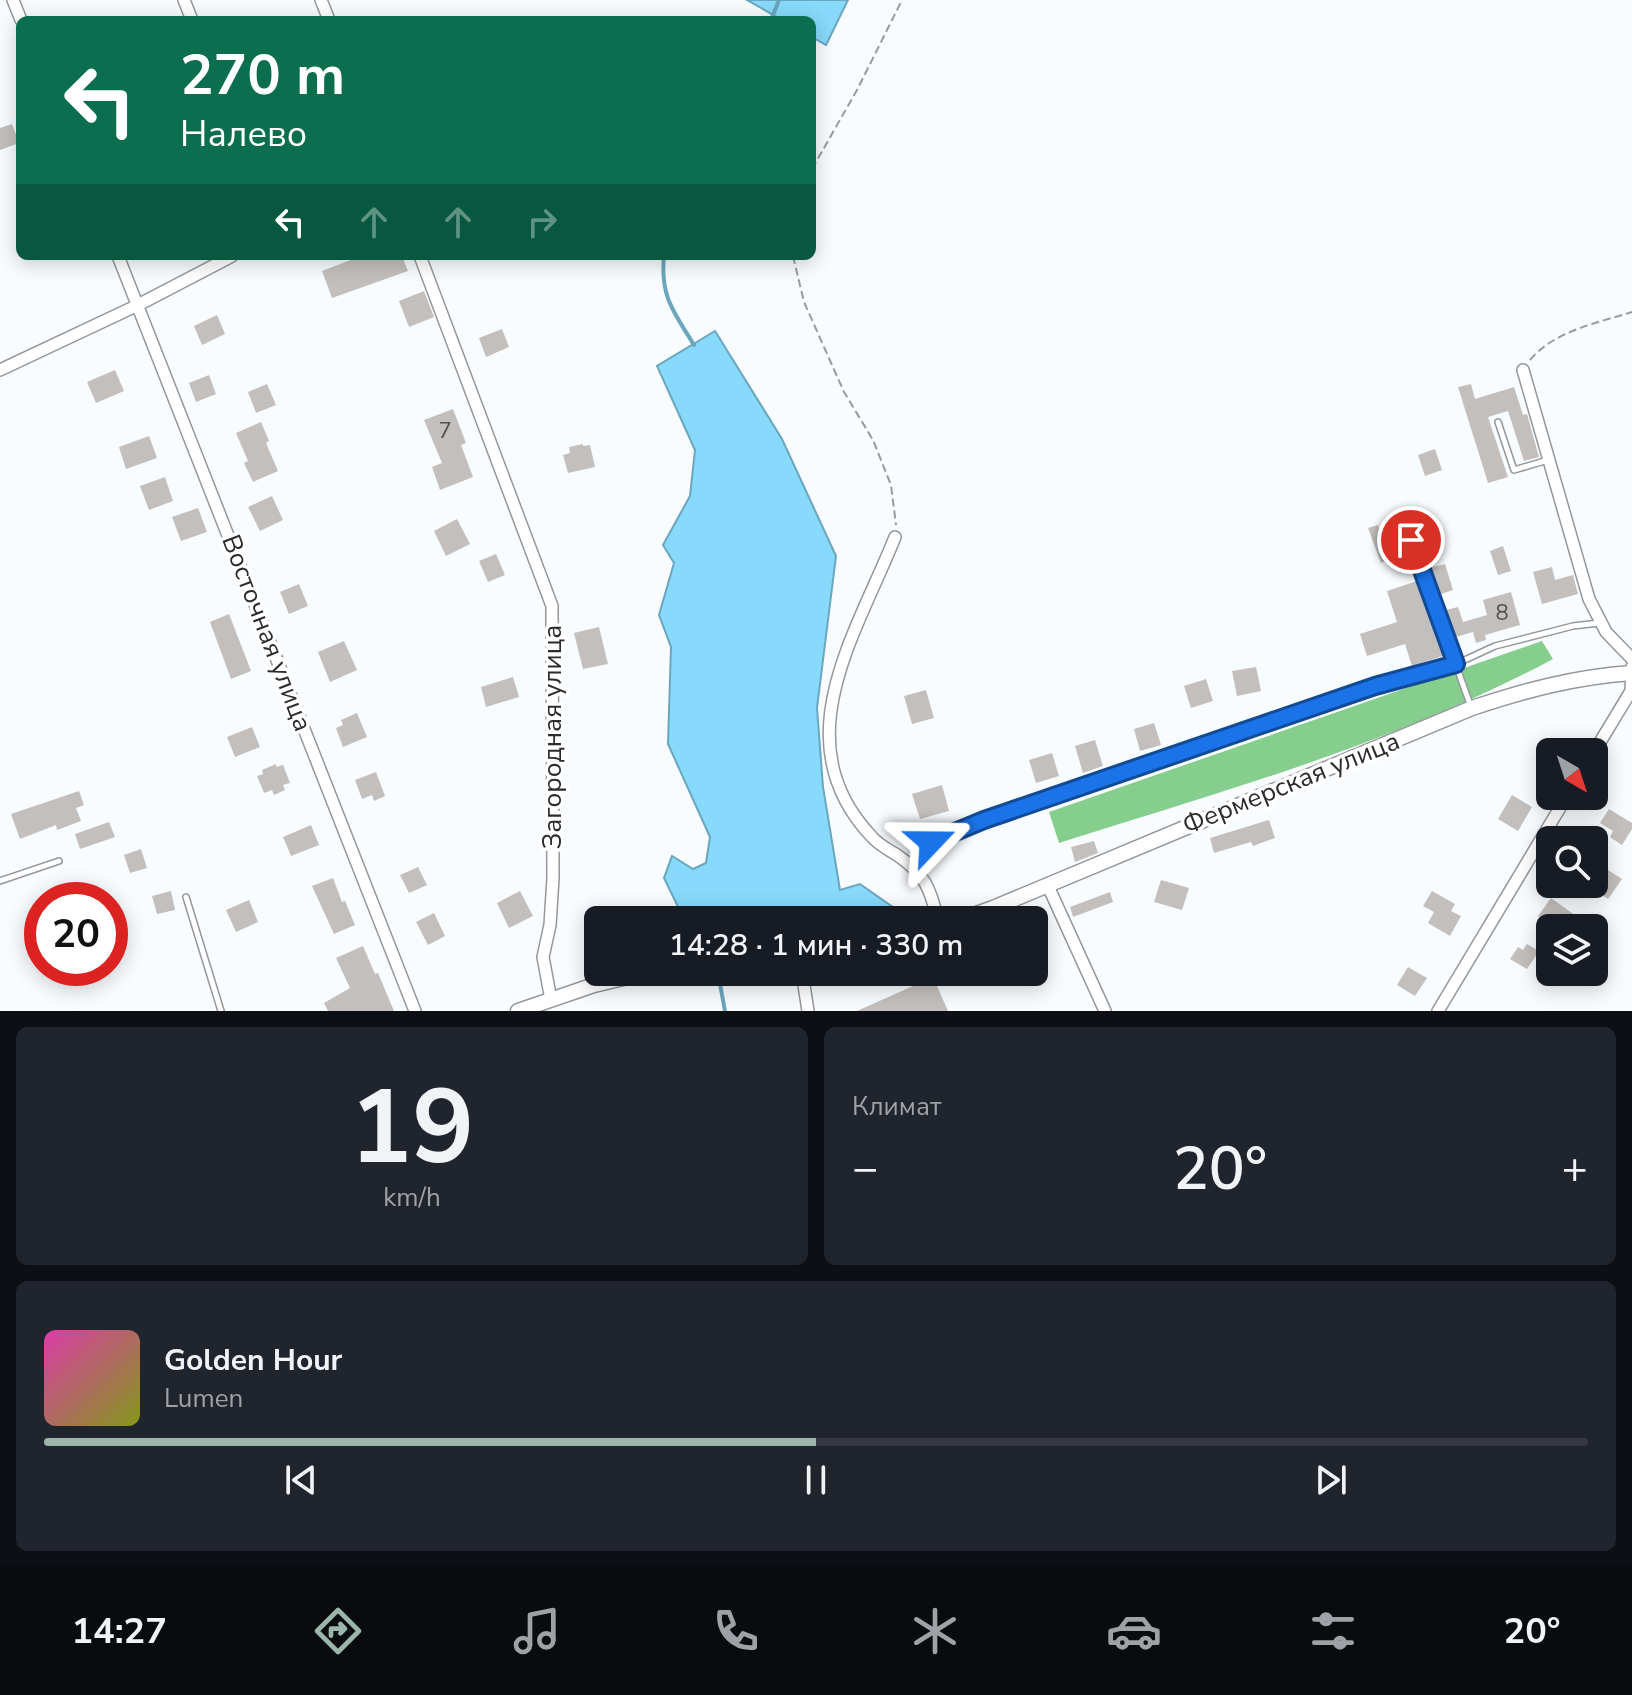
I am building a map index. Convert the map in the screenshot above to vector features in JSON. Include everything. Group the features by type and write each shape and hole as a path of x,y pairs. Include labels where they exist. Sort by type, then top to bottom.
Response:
{"street":[{"name":"Восточная улица","path":"120,260 415,1011"},
{"path":"0,370 224,260"},
{"name":"Загородная улица","path":"422,260 552,606 553,878 550,925 543,957 551,1000"},
{"path":"1523,370 1589,599 1606,632 1632,661 1631,691 1602,738"},
{"path":"895,537 839,668 829,714 829,746 841,797 874,839 910,864 925,879 934,906"},
{"name":"Фермерская улица","path":"996,906 1472,708 1536,687 1581,678 1632,673"},
{"path":"1438,1011 1559,810"},
{"path":"1048,886 1105,1011"},
{"path":"518,1011 591,986"},
{"path":"804,986 808,1011"}],"lane":[{"path":"1498,422 1514,470 1549,460"},
{"path":"1411,540 1472,708"},
{"path":"910,864 931,842 984,820 1375,686 1456,664 1495,646 1573,626 1602,623"},
{"path":"0,881 59,861"},
{"path":"186,897 221,1011"}],"path":[{"path":"816,162 857,90 902,0"},
{"path":"794,260 804,302 844,392 873,440 891,485 895,537"},
{"path":"1523,370 1542,348 1564,334 1632,312"}],"green space":[{"path":"1542,641 1553,659 1434,715 1311,762 1059,843 1049,812"}],"water":[{"path":"747,0 848,0 826,45 816,39 816,16 775,16"},
{"path":"715,331 782,439 836,556 817,708 823,787 840,890 860,884 891,906 678,906 664,878 672,856 693,869 706,863 710,837 668,744 671,647 659,615 674,563 663,545 690,496 695,450 657,366"}],"building":[{"path":"12,124 16,144 0,150 0,128"},
{"path":"351,260 404,260 408,271 332,298 322,271"},
{"path":"424,291 434,317 409,327 399,301"},
{"path":"217,315 225,334 202,345 194,326"},
{"path":"502,329 509,347 486,357 479,338"},
{"path":"115,370 124,391 96,403 87,382"},
{"path":"209,375 216,394 196,402 189,383"},
{"path":"267,384 276,405 256,413 248,392"},
{"path":"1471,384 1475,399 1514,387 1523,415 1527,414 1539,457 1524,461 1508,411 1488,417 1508,477 1488,483 1458,387"},
{"path":"453,409 466,443 461,445 473,477 440,490 432,467 442,463 424,420"},
{"path":"261,422 278,471 253,482 236,433"},
{"path":"149,436 157,458 126,469 119,447"},
{"path":"590,445 595,467 568,473 563,455 570,453 569,447"},
{"path":"1435,449 1442,470 1425,476 1418,455"},
{"path":"165,477 173,501 149,510 140,486"},
{"path":"272,496 283,520 260,531 248,507"},
{"path":"198,508 207,532 181,541 172,517"},
{"path":"457,519 470,544 446,556 434,531"},
{"path":"1378,525 1390,559 1381,563 1368,528"},
{"path":"1503,546 1511,571 1498,575 1490,551"},
{"path":"496,554 505,575 488,582 479,561"},
{"path":"1445,564 1453,590 1441,594 1446,610 1458,607 1463,622 1487,615 1483,600 1511,592 1520,625 1485,635 1486,640 1476,643 1473,632 1452,638 1430,577 1430,568"},
{"path":"1552,567 1555,580 1573,575 1578,594 1542,604 1533,572"},
{"path":"1420,580 1442,642 1439,643 1443,656 1412,666 1405,644 1367,656 1360,634 1397,622 1387,591"},
{"path":"299,584 308,606 289,614 280,592"},
{"path":"229,614 251,671 231,679 210,622"},
{"path":"599,627 608,664 583,669 574,633"},
{"path":"344,641 357,670 330,682 318,652"},
{"path":"1256,667 1261,691 1237,696 1232,671"},
{"path":"513,677 519,697 486,707 481,687"},
{"path":"1206,679 1213,701 1191,708 1184,686"},
{"path":"926,690 934,718 912,724 904,696"},
{"path":"357,713 367,737 343,747 336,728 343,725 341,720"},
{"path":"1154,723 1161,745 1140,751 1134,729"},
{"path":"252,727 260,747 235,757 227,737"},
{"path":"1095,740 1103,766 1083,773 1075,746"},
{"path":"1052,753 1059,776 1036,783 1029,760"},
{"path":"276,764 276,767 283,765 290,783 283,785 285,790 274,795 272,790 264,793 257,776 263,774 262,770"},
{"path":"376,772 385,796 374,801 372,795 362,799 355,780"},
{"path":"942,785 949,811 920,819 912,794"},
{"path":"79,791 84,805 76,808 81,821 57,830 56,825 20,839 11,814"},
{"path":"1512,795 1532,807 1518,831 1498,819"},
{"path":"1609,809 1632,823 1632,829 1622,845 1610,837 1613,831 1608,826 1600,823"},
{"path":"1269,820 1275,838 1253,846 1251,842 1214,853 1210,838"},
{"path":"109,822 115,837 80,849 75,834"},
{"path":"311,825 319,845 291,856 283,837"},
{"path":"1094,841 1098,853 1075,862 1071,847"},
{"path":"141,849 147,868 130,873 124,855"},
{"path":"418,867 427,885 409,893 400,875"},
{"path":"1608,870 1622,879 1606,898"},
{"path":"333,878 355,925 334,934 312,886"},
{"path":"1161,880 1189,888 1182,910 1154,902"},
{"path":"171,891 175,910 157,914 152,896"},
{"path":"520,891 533,916 509,928 497,903"},
{"path":"1432,891 1455,904 1451,911 1461,916 1450,936 1428,923 1434,912 1423,906"},
{"path":"1110,892 1113,902 1073,917 1070,907"},
{"path":"1551,898 1573,914 1539,914"},
{"path":"249,900 258,922 236,932 226,910"},
{"path":"434,913 445,936 428,945 416,922"},
{"path":"1527,944 1536,949 1536,956 1527,969 1510,959 1518,947 1523,950"},
{"path":"363,946 394,1011 328,1011 324,1003 350,988 336,958"},
{"path":"1408,967 1427,978 1415,996 1397,985"},
{"path":"913,986 937,986 948,1011 857,1011"}],"waterway":[{"path":"773,16 779,0"},
{"path":"664,260 666,293 694,345"},
{"path":"720,986 725,1011"}],"route":[{"path":"931,842 984,820 1375,686 1456,664 1411,540"}]}
